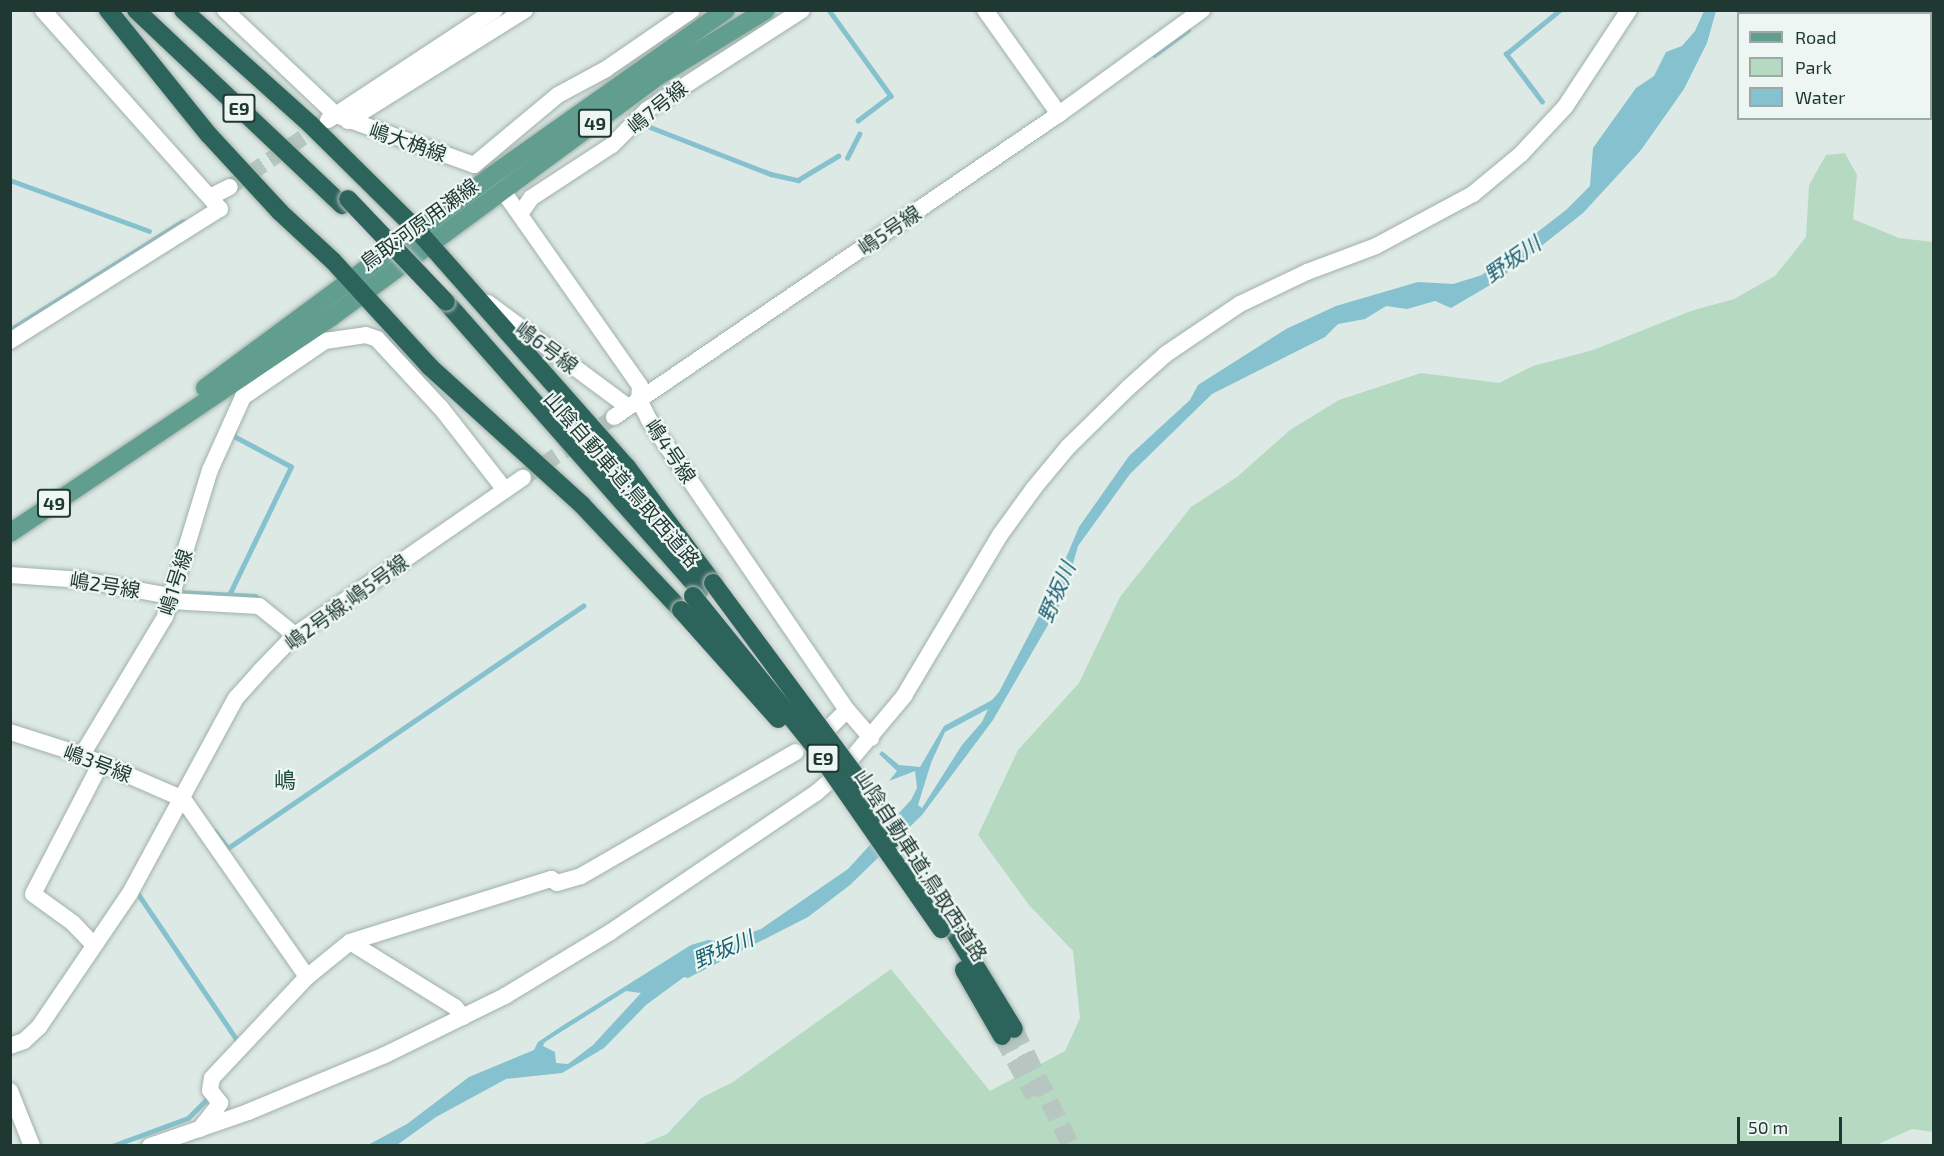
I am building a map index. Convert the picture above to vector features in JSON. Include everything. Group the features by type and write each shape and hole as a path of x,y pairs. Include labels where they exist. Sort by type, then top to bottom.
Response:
{"highway":[{"path":"108,10 208,135 280,212 358,287 430,367 565,488 758,694 895,851"},
{"name":"山陰自動車道;鳥取西道路","path":"136,10 345,202"},
{"name":"山陰自動車道;鳥取西道路","path":"149,10 345,202 443,305 702,589 814,746 895,851 945,926 1008,1032"},
{"path":"183,10 310,124 423,238 627,467 702,589"}],"main road":[{"name":"鳥取河原用瀬線","path":"10,533 237,382 423,238 490,177 726,10"},
{"name":"鳥取河原用瀬線","path":"423,238 503,190 660,75 766,10"}],"street":[{"path":"44,10 215,203"},
{"name":"嶋大桷線","path":"225,10 337,119 474,165 490,177"},
{"path":"337,119 495,10"},
{"path":"337,119 525,10"},
{"path":"474,165 558,95 606,69 692,10"},
{"name":"嶋7号線","path":"520,214 531,198 612,145 647,110 802,10"},
{"path":"985,10 1059,114"},
{"name":"嶋5号線","path":"614,417 1059,114 1202,10"},
{"path":"150,1146 200,1129 375,1059 463,1017 609,933 816,793 871,738 904,696 1000,536 1034,488 1068,447 1128,388 1166,354 1240,304 1307,272 1376,246 1473,194 1521,154 1565,107 1629,10"},
{"path":"10,340 215,203 230,187"},
{"name":"嶋4号線","path":"503,190 639,386 634,404 649,420 848,710 871,738"},
{"name":"嶋6号線","path":"466,286 634,404"},
{"path":"237,382 325,341 366,335 377,339 441,408 505,490"},
{"name":"嶋1号線","path":"82,754 165,617 237,382"},
{"name":"嶋2号線;嶋5号線","path":"10,1046 24,1041 39,1027 130,893 236,698 295,635 523,478"},
{"name":"嶋2号線","path":"10,575 83,579 165,595 171,601 259,606 295,635"},
{"path":"829,728 848,710"},
{"name":"嶋3号線","path":"10,732 82,754 183,799"},
{"path":"200,1129 220,1103 210,1090 212,1078 307,977 350,942 551,879 558,883 581,876 796,752"},
{"path":"94,945 73,923 33,894 101,763"},
{"path":"183,799 307,977"},
{"path":"350,942 455,1007 463,1017"},
{"path":"10,1091 32,1146"}],"green space":[{"path":"1845,153 1857,175 1853,219 1899,238 1933,242 1933,1132 1912,1129 1874,1146 641,1145 667,1134 701,1098 733,1082 891,969 990,1091 1065,1051 1080,1018 1073,951 1029,905 978,835 1018,750 1079,683 1120,597 1191,507 1237,477 1290,430 1339,400 1421,373 1499,383 1533,366 1593,350 1691,311 1734,299 1775,276 1806,237 1809,185 1826,155"}],"water":[{"name":"野坂川","path":"1704,11 1716,11 1707,43 1684,89 1641,150 1583,213 1497,281 1451,308 1435,301 1407,309 1386,306 1365,319 1338,324 1325,337 1212,394 1130,474 1078,546 1063,599 993,720 922,815 850,885 808,917 688,978 684,977 646,1005 604,1048 562,1073 506,1079 436,1117 397,1145 366,1146 407,1124 469,1077 534,1050 538,1042 691,945 708,940 726,942 761,929 848,869 911,800 917,788 915,771 889,781 897,771 879,754 882,751 899,765 920,767 944,726 992,700 999,692 1052,591 1079,527 1129,456 1190,400 1198,385 1286,329 1336,306 1418,282 1453,284 1482,275 1566,210 1590,186 1593,148 1636,88 1654,76 1666,52 1682,46 1695,31","holes":["988,709 982,722 962,745 922,808 918,805 931,763 945,732","626,991 641,993 593,1045 568,1064 556,1063 555,1052 543,1046 545,1042"]}],"waterway":[{"path":"829,10 891,96 858,121"},
{"path":"1542,102 1506,54 1560,10"},
{"path":"1154,55 1188,30"},
{"path":"639,130 645,125 771,174 798,180 838,156"},
{"path":"847,158 859,134"},
{"path":"10,180 149,231"},
{"path":"10,330 183,221"},
{"path":"230,593 291,467 233,436 234,432"},
{"path":"178,592 255,596 261,600"},
{"path":"215,831 228,848 583,606"},
{"path":"139,895 240,1044"},
{"path":"112,1146 188,1118 209,1097"}],"tunnel":[{"path":"230,187 326,122"},
{"path":"523,478 614,417"},
{"path":"1014,1029 1071,1146"},
{"path":"1002,1036 1034,1096"}],"district":[{"name":"嶋","path":"285,780"}]}
